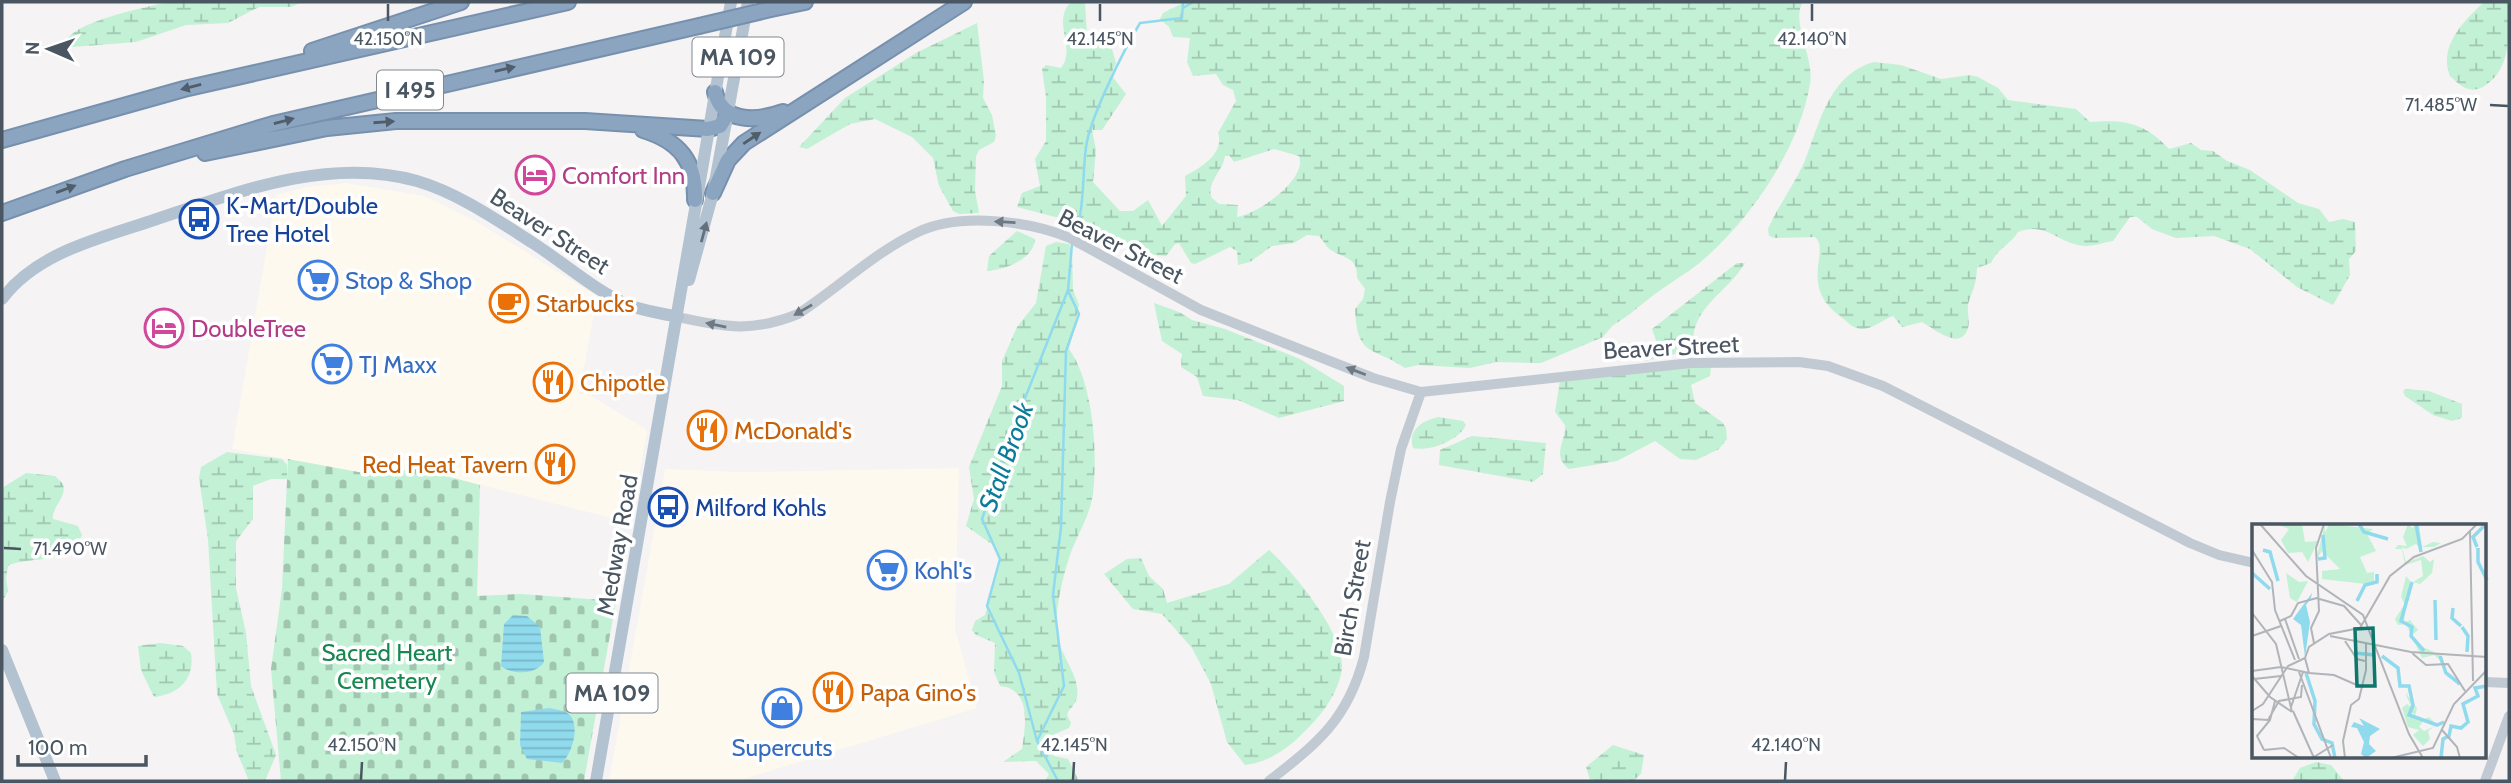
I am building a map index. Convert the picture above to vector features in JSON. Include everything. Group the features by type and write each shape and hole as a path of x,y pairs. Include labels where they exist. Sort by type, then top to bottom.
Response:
{"highway":[{"path":"214,81 461,2"},
{"name":"I 495","path":"2,140 123,104 214,81 568,2"},
{"name":"I 495","path":"5,212 125,169 243,132 365,101 805,2"},
{"path":"713,192 726,164 737,149 964,2"},
{"path":"715,92 720,106 739,117 766,117 807,102"},
{"path":"125,169 355,124 413,120 600,122 708,129 720,126 728,113"},
{"path":"600,122 641,129 675,144 692,167 695,200"}],"main road":[{"name":"Medway Road","path":"596,781 731,2"},
{"name":"Medway Road","path":"678,317 713,192 748,2"},
{"name":"Beaver Street","path":"2,299 32,269 105,237 257,188 300,177 348,172 402,177 438,189 527,239 622,302 678,317"},
{"path":"2,650 55,781"}],"street":[{"name":"Beaver Street","path":"678,317 730,328 754,328 779,322 807,308 919,231 941,225 1016,223 1048,229 1073,240 1201,310 1373,378 1421,392 1691,363 1816,363 1882,386 2190,543 2252,564"},
{"name":"Birch Street","path":"1269,781 1326,735 1348,704 1357,683 1401,449 1421,392"},
{"path":"2486,682 2509,683"},
{"path":"2485,781 2509,716"}],"shaded area":[{"path":"346,183 425,196 477,222 597,296 580,389 647,430 631,523 419,469 369,474 232,449 276,195 307,187"},
{"path":"959,468 955,629 977,708 737,781 609,781 665,469 742,472"}],"green space":[{"path":"169,2 302,2 291,7 259,7 228,23 186,25 136,42 72,47 65,43 71,35 96,22"},
{"path":"1071,2 1085,2 1087,35 1112,49 1116,63 1111,75 1126,94 1102,130 1092,130 1096,150 1093,182 1120,211 1133,211 1148,200 1162,226 1186,196 1185,176 1198,169 1215,153 1218,133 1236,101 1233,90 1223,85 1216,74 1193,76 1187,62 1190,38 1173,37 1169,27 1160,19 1163,13 1185,2 1803,2 1799,19 1811,74 1796,133 1771,180 1739,224 1703,260 1612,326 1603,337 1541,363 1496,362 1470,368 1418,365 1405,368 1363,343 1356,325 1355,309 1363,299 1365,289 1357,278 1353,262 1329,249 1319,236 1307,235 1294,243 1272,246 1250,262 1238,265 1237,251 1230,247 1195,264 1191,263 1179,243 1175,244 1166,256 1154,255 1136,242 1112,245 1071,227 1059,218 1017,207 1022,193 1040,186 1035,159 1046,141 1046,97 1042,69 1046,65 1061,68 1065,60 1065,10","holes":["1274,149 1299,156 1300,165 1289,185 1257,209 1237,217 1238,205 1219,204 1212,198 1211,188 1225,156 1229,155 1234,162"]},
{"path":"2484,2 2509,2 2507,52 2499,72 2492,80 2473,90 2461,86 2450,76 2447,54 2461,26"},
{"path":"977,23 984,81 983,98 992,115 996,136 994,142 979,150 976,156 975,191 979,213 959,214 953,211 939,186 933,158 912,137 875,119 850,124 807,149 799,147 845,98 916,53"},
{"path":"1874,62 1901,65 1941,79 1970,75 1978,77 1998,88 2008,100 2076,109 2090,122 2114,121 2134,125 2152,133 2169,149 2191,143 2201,150 2213,151 2227,161 2250,170 2298,203 2319,209 2329,222 2343,219 2355,222 2356,251 2349,259 2350,275 2333,305 2297,287 2250,249 2214,236 2176,238 2152,229 2137,217 2130,217 2113,241 2089,246 2076,245 2037,229 2018,232 1991,263 1977,268 1968,305 1968,328 1959,338 1940,333 1922,322 1902,327 1893,316 1867,328 1856,328 1828,305 1821,293 1818,281 1820,251 1815,237 1775,238 1769,236 1768,229 1804,163 1821,117 1836,89 1858,68"},
{"path":"1017,231 1035,239 1030,252 1010,266 987,271 989,256"},
{"path":"1056,242 1069,244 1072,251 1073,290 1079,305 1069,349 1084,380 1092,418 1095,458 1091,502 1066,566 1056,626 1059,644 1075,680 1077,697 1067,715 1071,723 1069,728 1055,734 1050,751 1054,756 1068,759 1079,781 1045,781 1049,774 1036,761 1003,762 1022,749 1024,709 1017,694 1000,686 994,672 995,643 976,635 972,630 975,621 985,615 1000,564 996,547 966,526 974,499 969,467 1002,386 1002,361 1017,327 1036,303 1046,246"},
{"path":"1737,263 1745,263 1703,312 1697,323 1693,335 1693,350 1645,361 1644,355 1658,346 1652,329"},
{"path":"1154,303 1192,320 1225,329 1300,359 1344,386 1344,401 1279,418 1238,400 1203,396 1197,377 1181,367 1182,354 1162,341"},
{"path":"1711,366 1710,376 1691,385 1695,403 1722,422 1726,428 1727,439 1719,449 1696,460 1680,459 1655,441 1617,461 1569,469 1564,464 1560,453 1565,425 1555,412 1560,380 1665,368"},
{"path":"2403,391 2429,391 2462,404 2462,418 2452,421 2433,415 2405,396"},
{"path":"1439,417 1463,421 1466,425 1443,444 1413,448 1414,431 1427,421"},
{"path":"1472,436 1546,443 1543,474 1533,482 1439,465 1440,450"},
{"path":"227,452 282,459 287,465 287,479 271,479 253,486 253,519 236,541 236,588 246,633 251,686 276,755 265,781 249,781 237,752 234,734 217,694 208,539 199,478 201,467"},
{"name":"Sacred Heart Cemetery","path":"288,459 369,474 419,469 480,485 477,596 521,594 616,601 584,781 281,781 271,669 282,589"},
{"path":"26,473 55,476 63,484 63,494 53,519 78,526 82,535 68,552 8,566 8,591 2,602 2,488"},
{"path":"1269,550 1304,588 1326,621 1340,653 1341,676 1320,715 1301,735 1272,757 1245,765 1227,742 1211,684 1192,648 1162,614 1133,609 1104,574 1127,559 1141,558 1149,576 1163,589 1167,603 1229,584"},
{"path":"160,643 183,646 191,653 192,662 188,678 178,689 154,697 141,670 138,646"},
{"path":"1613,745 1644,755 1641,774 1633,781 1590,780 1586,767"},
{"path":"2316,762 2331,765 2344,781 2292,781 2300,768"}],"water":[{"path":"513,615 527,616 540,627 544,662 530,671 517,672 501,666 504,624"},
{"path":"549,708 566,712 574,722 570,752 562,763 527,759 520,745 521,712"}],"waterway":[{"name":"Stall Brook","path":"1074,238 1082,204 1086,147 1108,84 1140,23 1182,18 1183,2"},
{"name":"Stall Brook","path":"1183,8 1193,2"},
{"name":"Stall Brook","path":"1058,781 1037,741 1019,673 987,606 1000,559 982,519 1012,431 1068,290 1072,244"},
{"name":"Stall Brook","path":"1037,741 1064,686 1053,595 1061,527 1066,351 1079,314 1068,291"}],"place":[{"name":"Comfort Inn","path":"535,175"},
{"name":"K-Mart/Double Tree Hotel","path":"199,219"},
{"name":"Stop & Shop","path":"318,280"},
{"name":"Starbucks","path":"509,303"},
{"name":"DoubleTree","path":"164,328"},
{"name":"TJ Maxx","path":"332,364"},
{"name":"Chipotle","path":"553,382"},
{"name":"McDonald's","path":"707,430"},
{"name":"Red Heat Tavern","path":"555,464"},
{"name":"Milford Kohls","path":"668,507"},
{"name":"Kohl's","path":"887,570"},
{"name":"Papa Gino's","path":"833,692"},
{"name":"Supercuts","path":"782,708"}]}
